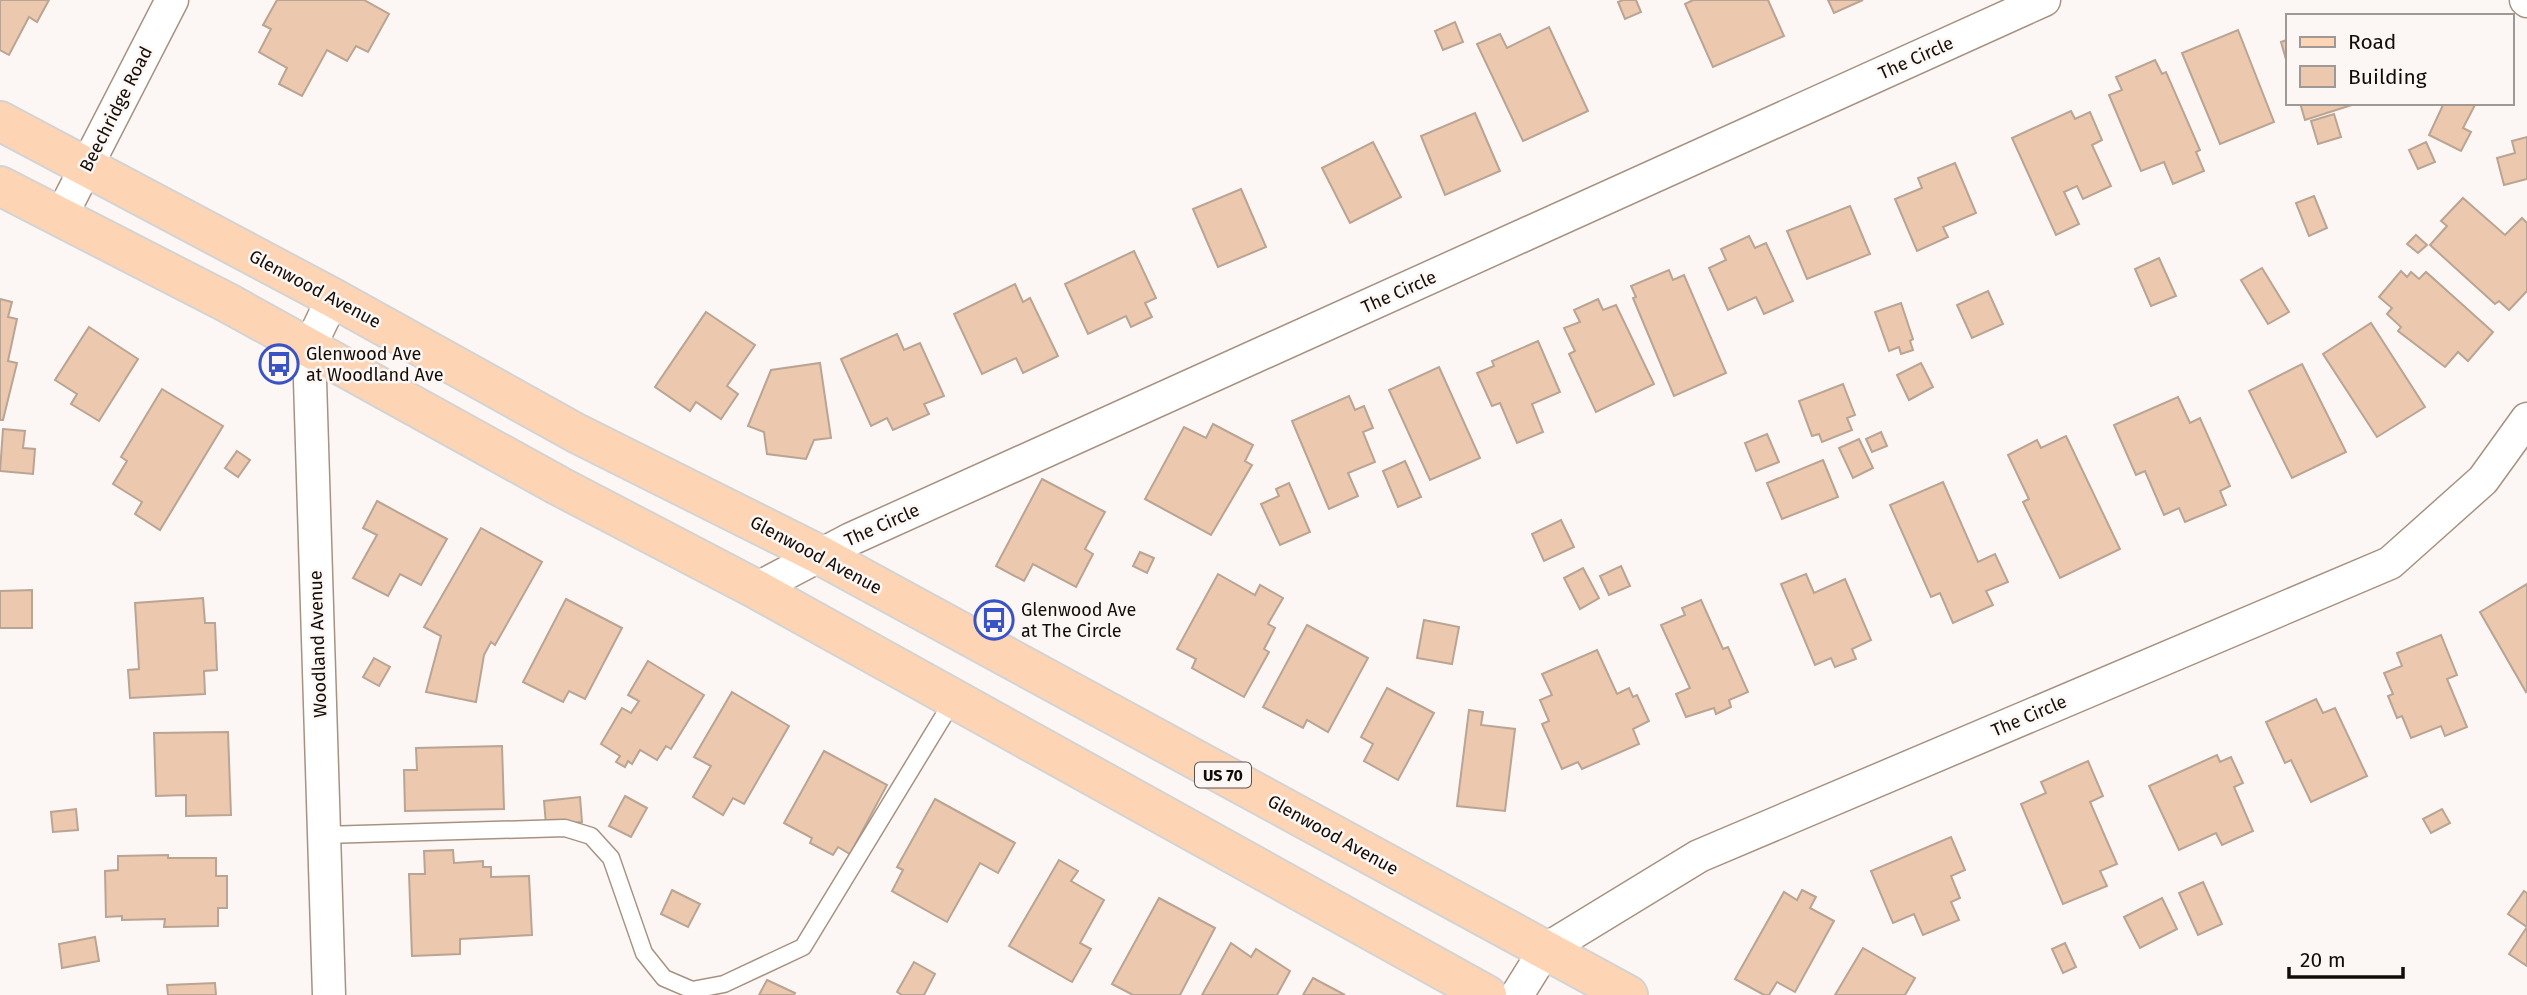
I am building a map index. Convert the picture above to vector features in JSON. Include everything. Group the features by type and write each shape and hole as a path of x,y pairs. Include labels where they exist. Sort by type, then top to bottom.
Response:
{"main road":[{"name":"Glenwood Avenue","path":"0,121 333,298 576,433 818,554 1628,995"},
{"path":"0,186 228,303 559,486 756,589 1487,995"}],"street":[{"name":"Beechridge Road","path":"60,218 172,0"},
{"name":"The Circle","path":"756,589 818,554 2045,0"},
{"name":"Woodland Avenue","path":"329,995 309,348 333,298"},
{"name":"The Circle","path":"1517,995 1545,950 1699,856 2390,563 2483,480 2527,419"}],"lane":[{"path":"324,835 565,828 591,836 611,858 644,953 664,978 692,990 724,984 803,947 954,699"}],"building":[{"path":"0,0 49,0 37,22 29,17 9,55 0,50"},
{"path":"277,0 364,0 389,14 368,52 356,46 347,61 327,50 302,96 279,84 287,68 259,52 271,29 263,25"},
{"path":"1636,0 1641,12 1625,19 1618,2"},
{"path":"1693,0 1768,0 1784,36 1713,67 1685,4"},
{"path":"1828,0 1863,0 1834,13"},
{"path":"1455,22 1463,42 1443,50 1435,31"},
{"path":"1549,27 1588,111 1523,141 1477,44 1500,34 1507,48"},
{"path":"2238,30 2274,122 2220,144 2182,53"},
{"path":"2286,40 2286,60 2281,42"},
{"path":"2155,60 2162,74 2166,72 2200,150 2196,152 2204,171 2173,184 2164,162 2141,171 2109,95 2122,90 2116,77"},
{"path":"2301,105 2352,105 2305,120"},
{"path":"2443,105 2475,105 2463,128 2471,132 2461,151 2429,135"},
{"path":"2071,111 2075,119 2090,112 2102,140 2092,145 2111,186 2083,199 2077,186 2064,192 2079,224 2056,235 2012,138"},
{"path":"1475,113 1500,171 1445,195 1421,136"},
{"path":"2334,114 2341,137 2318,144 2311,121"},
{"path":"2527,137 2527,179 2504,185 2497,158 2515,153 2512,141"},
{"path":"1373,142 1401,197 1350,223 1322,168"},
{"path":"2426,142 2435,162 2418,169 2409,150"},
{"path":"1955,163 1976,213 1943,227 1948,237 1917,251 1895,199 1922,188 1918,178"},
{"path":"1241,189 1266,247 1218,267 1193,209"},
{"path":"2314,196 2327,228 2309,236 2296,203"},
{"path":"2463,198 2505,235 2522,218 2527,223 2527,291 2509,310 2499,301 2495,304 2430,245 2447,226 2441,221"},
{"path":"1850,206 1870,254 1807,279 1787,231"},
{"path":"2416,235 2427,245 2418,253 2407,244"},
{"path":"1749,236 1755,248 1766,243 1793,301 1764,314 1756,297 1728,310 1709,268 1726,260 1721,249"},
{"path":"1134,251 1156,298 1145,303 1152,317 1131,327 1126,316 1088,334 1065,284"},
{"path":"2159,258 2176,296 2151,306 2135,269"},
{"path":"2262,268 2289,312 2268,324 2241,280"},
{"path":"1669,270 1673,280 1684,275 1726,373 1674,396 1633,298 1636,297 1631,286"},
{"path":"2401,271 2407,277 2411,272 2419,279 2426,272 2493,332 2468,361 2458,352 2445,367 2398,331 2401,327 2387,314 2392,308 2379,297"},
{"path":"1015,284 1023,302 1030,298 1058,356 1023,373 1016,358 982,374 954,314"},
{"path":"1988,291 2003,324 1972,338 1957,305"},
{"path":"0,299 12,302 8,317 17,319 8,361 17,363 3,420 0,420"},
{"path":"1598,299 1603,310 1616,305 1654,384 1596,412 1569,354 1575,351 1564,328 1580,322 1574,310"},
{"path":"1901,303 1913,339 1910,341 1913,350 1901,354 1899,347 1889,351 1875,312"},
{"path":"706,312 755,345 727,386 738,394 721,419 696,402 690,411 655,387"},
{"path":"2371,323 2425,407 2377,437 2323,354"},
{"path":"89,327 138,359 99,421 71,404 77,394 55,380"},
{"path":"897,334 904,350 920,343 944,396 924,404 929,414 893,430 887,418 871,426 841,359"},
{"path":"1538,341 1560,392 1532,404 1543,432 1517,443 1500,403 1492,406 1477,373 1494,366 1492,361"},
{"path":"820,363 831,438 814,440 806,459 767,454 764,432 748,426 771,370"},
{"path":"1921,363 1933,387 1909,400 1897,375"},
{"path":"2302,364 2346,452 2292,478 2249,391"},
{"path":"1439,367 1480,458 1430,480 1389,390"},
{"path":"1843,384 1855,415 1847,418 1852,430 1822,442 1819,434 1812,436 1799,401"},
{"path":"162,389 223,426 160,530 135,514 142,502 113,484 127,461 121,457"},
{"path":"1349,396 1355,410 1364,406 1373,428 1363,432 1375,462 1348,473 1358,496 1329,509 1292,421"},
{"path":"2178,397 2190,423 2200,418 2230,486 2220,491 2226,505 2185,522 2179,508 2164,515 2145,471 2136,475 2114,425"},
{"path":"1213,424 1253,445 1245,461 1252,465 1211,535 1145,499 1184,427 1206,438"},
{"path":"3,429 25,431 23,448 35,449 33,474 0,471"},
{"path":"1881,432 1887,446 1872,452 1866,439"},
{"path":"1767,434 1779,462 1756,471 1745,443"},
{"path":"2066,436 2120,549 2060,578 2023,502 2029,499 2008,455 2037,440 2041,448"},
{"path":"1859,439 1873,468 1853,478 1839,448"},
{"path":"237,451 250,460 238,477 225,468"},
{"path":"1823,460 1838,497 1782,519 1767,483"},
{"path":"1405,461 1421,497 1398,507 1383,471"},
{"path":"1042,479 1105,512 1085,549 1093,554 1076,587 1033,564 1024,581 996,566"},
{"path":"1943,482 1978,562 1995,554 2008,582 1986,591 1993,605 1953,623 1940,593 1931,597 1890,505"},
{"path":"1289,483 1310,532 1280,545 1261,504 1279,496 1276,489"},
{"path":"377,501 447,539 421,585 400,574 388,596 353,578 377,535 363,528"},
{"path":"1561,520 1574,547 1544,561 1532,534"},
{"path":"481,528 542,562 495,645 491,642 484,655 476,702 426,692 441,636 424,627"},
{"path":"1140,552 1154,558 1147,573 1133,566"},
{"path":"1621,566 1630,586 1609,595 1600,576"},
{"path":"1583,568 1599,598 1580,609 1564,578"},
{"path":"1218,574 1255,595 1260,585 1283,598 1268,624 1275,628 1264,649 1269,652 1244,697 1192,668 1196,659 1177,649"},
{"path":"1806,574 1814,593 1845,579 1871,640 1852,649 1856,659 1835,667 1831,658 1815,665 1781,584"},
{"path":"2527,584 2527,691 2526,692 2480,612"},
{"path":"32,590 32,628 0,628 0,591"},
{"path":"203,598 205,623 215,623 217,670 204,671 205,694 130,698 128,670 139,669 135,603"},
{"path":"566,599 622,628 585,699 569,691 563,702 523,682"},
{"path":"1701,600 1723,649 1728,647 1748,692 1729,700 1731,707 1716,714 1714,708 1686,717 1676,694 1690,688 1661,625 1685,615 1682,608"},
{"path":"1424,620 1459,627 1452,664 1417,658"},
{"path":"1307,625 1368,658 1328,732 1307,720 1303,728 1263,707"},
{"path":"2441,635 2457,675 2447,679 2467,727 2445,736 2441,726 2411,738 2402,716 2397,718 2388,696 2393,694 2384,673 2402,666 2397,653"},
{"path":"1597,650 1617,694 1629,688 1633,697 1637,695 1649,721 1633,729 1639,744 1582,769 1578,762 1562,769 1542,724 1549,721 1540,700 1552,695 1542,674"},
{"path":"374,658 390,667 379,686 363,677"},
{"path":"648,661 704,695 671,749 666,746 657,760 640,750 632,764 628,761 625,767 616,762 620,756 601,744 622,708 631,713 639,701 628,695"},
{"path":"1387,688 1434,713 1398,780 1364,761 1373,744 1361,737"},
{"path":"732,692 789,726 744,804 733,798 723,815 693,797 711,766 694,757"},
{"path":"2316,699 2323,713 2335,708 2367,776 2311,802 2291,760 2285,763 2266,722"},
{"path":"1469,710 1483,712 1481,725 1515,729 1505,811 1457,806"},
{"path":"228,732 231,815 186,816 186,795 156,796 154,733"},
{"path":"502,746 504,809 405,811 404,770 417,770 416,748"},
{"path":"824,751 887,785 850,854 838,847 833,855 810,843 812,838 784,823"},
{"path":"2217,755 2220,762 2231,757 2243,783 2234,787 2253,831 2222,845 2216,833 2179,850 2149,786"},
{"path":"2088,761 2103,796 2090,802 2117,864 2100,871 2107,886 2063,904 2021,804 2046,793 2041,782"},
{"path":"625,796 647,808 631,837 609,826"},
{"path":"580,797 582,822 546,825 544,801"},
{"path":"935,799 1015,843 998,873 980,863 947,922 892,891 903,870 897,867"},
{"path":"76,809 78,830 53,832 51,812"},
{"path":"2442,809 2450,823 2431,833 2423,819"},
{"path":"1951,837 1965,870 1951,876 1960,898 1951,902 1959,920 1923,935 1914,914 1893,923 1871,871"},
{"path":"453,850 454,863 483,861 483,867 491,867 491,877 529,876 532,935 460,939 460,954 412,956 409,874 425,874 424,851"},
{"path":"168,855 168,858 216,858 216,876 227,876 227,908 218,908 218,926 164,927 165,919 122,920 122,916 106,917 105,871 118,870 118,856"},
{"path":"1059,860 1078,871 1071,881 1104,900 1080,943 1091,949 1072,982 1009,946"},
{"path":"2203,882 2222,924 2198,935 2179,893"},
{"path":"672,890 700,904 688,927 661,914"},
{"path":"1802,890 1816,897 1810,908 1834,921 1795,992 1777,982 1769,995 1764,995 1735,979 1784,892 1797,900"},
{"path":"2524,891 2527,893 2527,927 2508,914"},
{"path":"1159,898 1215,928 1180,995 1133,995 1112,984"},
{"path":"2162,898 2177,929 2140,948 2124,917"},
{"path":"2527,927 2527,966 2509,954"},
{"path":"95,937 99,961 62,968 59,944"},
{"path":"1231,943 1251,957 1256,949 1290,971 1277,995 1202,995"},
{"path":"2065,943 2076,967 2063,973 2052,949"},
{"path":"1863,948 1915,978 1905,995 1835,995"},
{"path":"914,962 935,974 924,995 902,995 897,992"},
{"path":"1313,978 1345,995 1303,995"},
{"path":"767,980 795,993 794,995 759,995"},
{"path":"215,983 216,995 168,995 167,985"}],"place":[{"name":"Glenwood Ave at Woodland Ave","path":"279,364"},
{"name":"Glenwood Ave at The Circle","path":"994,620"}]}
